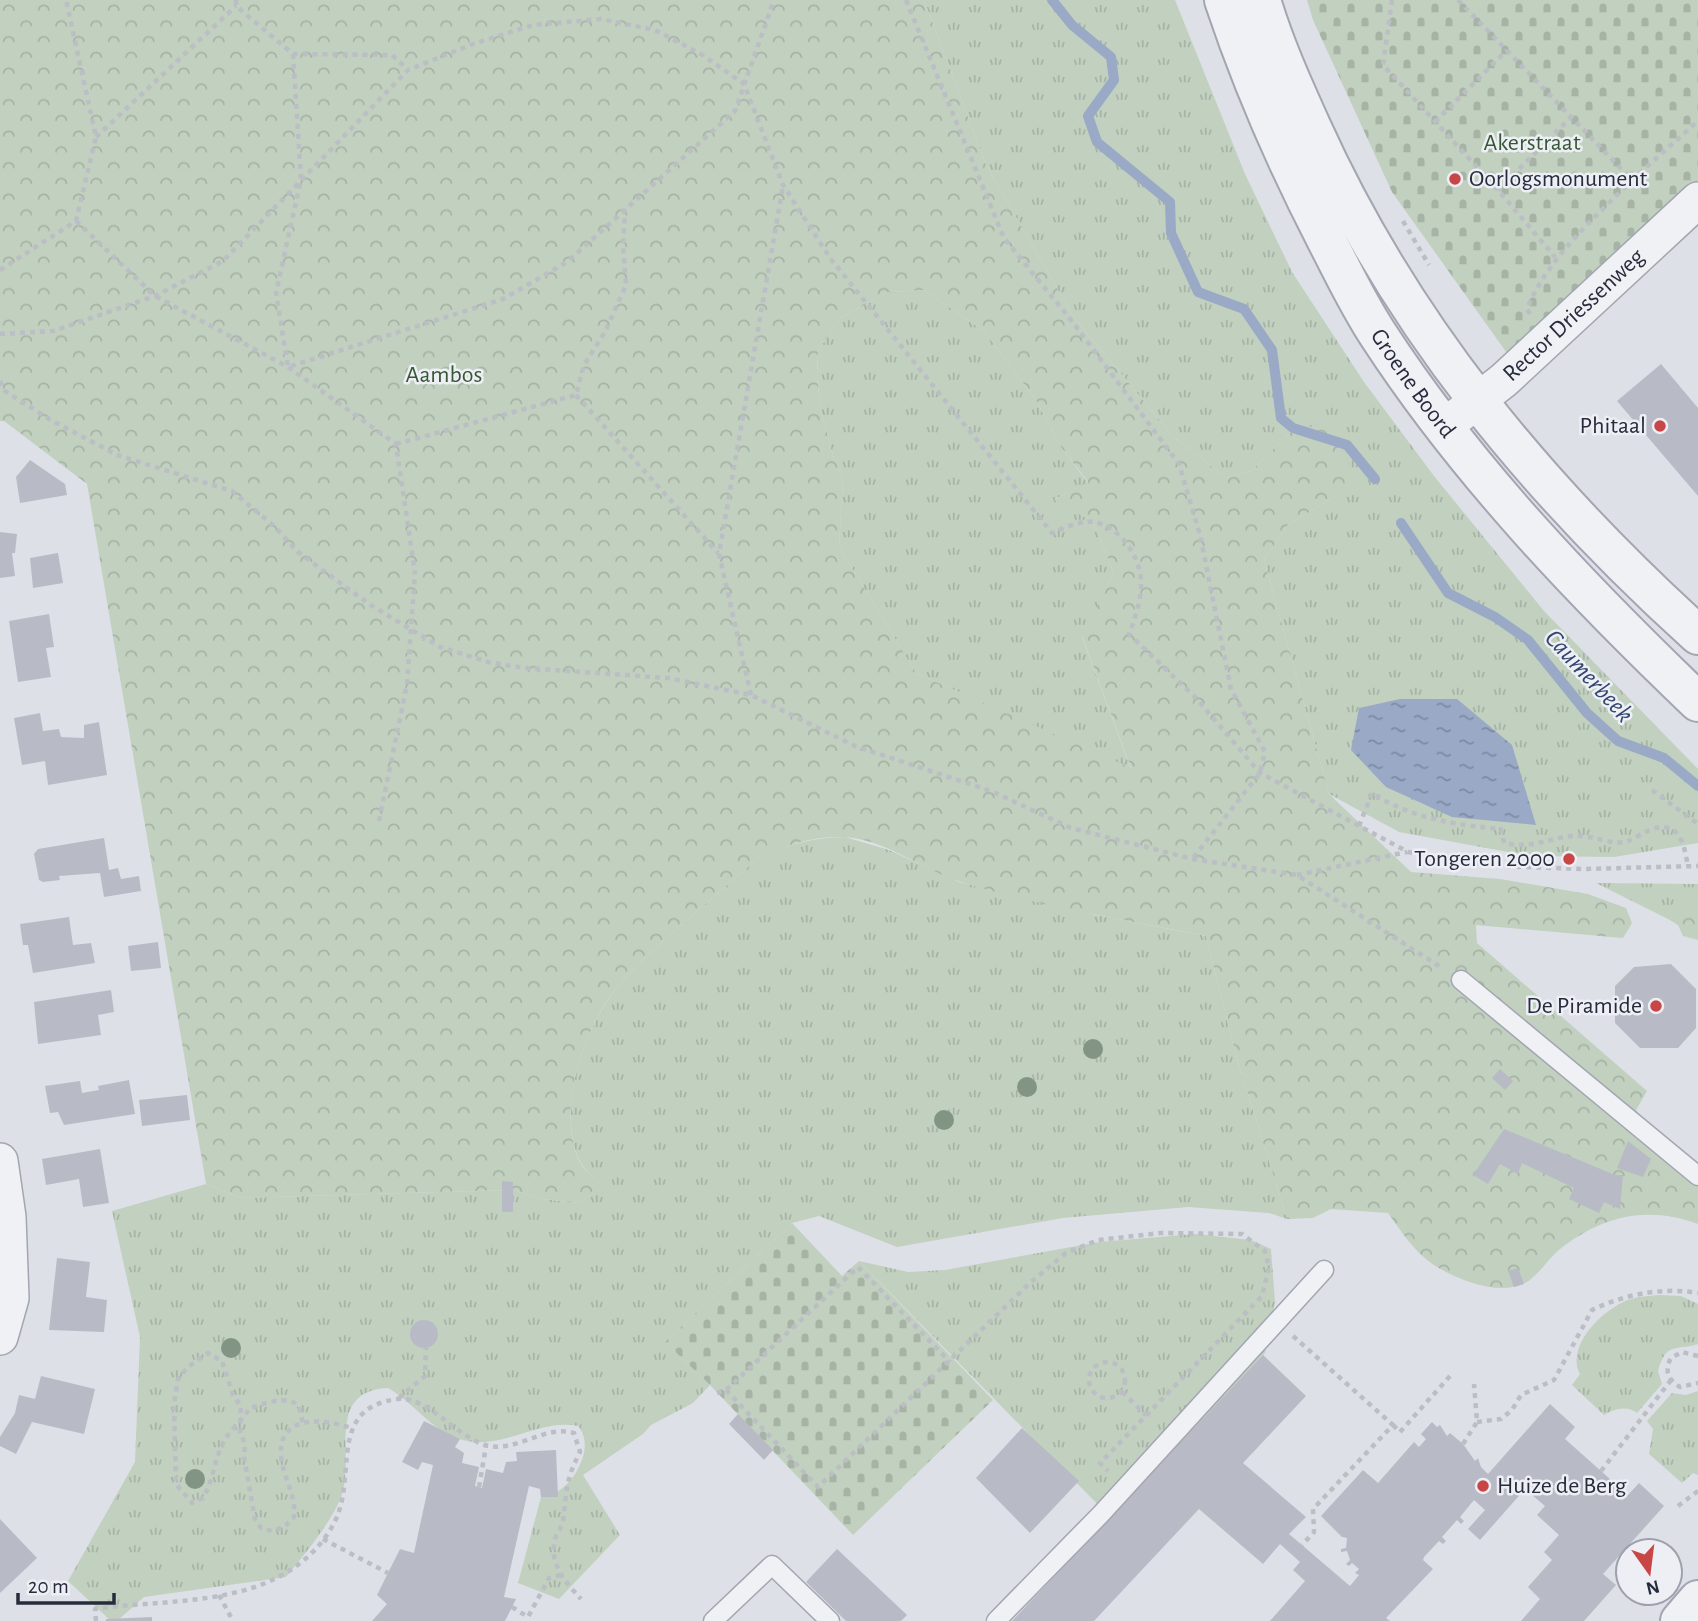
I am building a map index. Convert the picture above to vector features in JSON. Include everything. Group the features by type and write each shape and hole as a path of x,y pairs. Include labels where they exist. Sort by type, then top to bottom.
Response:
{"street":[{"name":"Groene Boord","path":"1224,0 1280,146 1355,297 1394,358 1445,426 1538,537 1617,622 1698,702"},
{"name":"Groene Boord","path":"1261,0 1304,110 1352,212 1386,270 1476,402 1607,548 1698,635"},
{"name":"Rector Driessenweg","path":"1445,426 1546,341 1698,200"},
{"path":"0,1161 8,1217 11,1298 0,1337"},
{"path":"1680,1621 1698,1600"}],"lane":[{"path":"1461,980 1698,1176"},
{"path":"996,1621 1101,1514 1324,1270"},
{"path":"713,1621 772,1565 830,1621"}],"path":[{"path":"0,270 76,221 96,138 66,0"},
{"path":"288,367 503,299 567,262 625,213 735,110 774,0"},
{"path":"906,0 1004,238 1071,320 1179,464 1200,535 1231,689 1265,752 1260,773 1193,859"},
{"path":"1392,0 1383,65 1498,190 1555,257"},
{"path":"1458,0 1632,180"},
{"path":"96,138 236,3 293,54 392,55 408,70"},
{"path":"0,334 53,331 155,296 223,261 408,70 473,44 533,25 601,19 655,30 701,54 744,84 783,185 830,258 1052,533 1069,526 1093,522 1117,533 1133,554 1141,581 1129,634 1196,698 1260,773 1408,852 1495,866 1583,869 1698,866"},
{"path":"1435,122 1507,50"},
{"path":"288,367 276,293 301,179 293,54"},
{"path":"1498,190 1571,117"},
{"path":"1546,341 1527,309 1536,285 1555,257 1632,180 1698,121"},
{"path":"751,695 719,554 783,185"},
{"path":"576,395 584,365 605,332 626,285 623,245 625,213"},
{"path":"1399,213 1433,271"},
{"path":"76,221 155,296 288,367 396,444 415,573 407,684 379,821"},
{"path":"0,381 5,391 49,419 117,455 232,491 274,526 298,552 369,604 440,648 488,662 524,668 668,678 751,695 855,746 992,791 1071,828 1193,859 1297,875 1408,852"},
{"path":"576,395 719,554"},
{"path":"396,444 576,395"},
{"path":"1652,790 1698,824"},
{"path":"1359,826 1371,793 1385,802 1451,825 1501,829 1504,843 1531,847 1576,836 1621,843 1657,828 1669,828 1680,836 1688,866"},
{"path":"1297,875 1461,980"},
{"path":"726,1390 818,1487 1031,1282 1066,1253 1098,1240 1136,1236 1242,1234 1265,1251 1269,1266 1262,1296 1100,1463"},
{"path":"717,1393 726,1390 858,1267 950,1362"},
{"path":"1477,1422 1501,1419 1512,1410 1521,1395 1554,1380 1592,1310 1646,1292 1680,1290 1698,1293"},
{"path":"1277,1322 1400,1432 1450,1376"},
{"path":"96,1621 94,1609 219,1595 259,1587 302,1562 323,1539 340,1512 351,1428 367,1409 398,1399 425,1376 428,1366 426,1347"},
{"path":"1698,1356 1688,1352 1671,1358 1667,1369 1671,1380 1686,1388 1698,1383"},
{"path":"303,1422 298,1406 292,1401 249,1409 242,1422 223,1441 203,1498 192,1503 176,1485 173,1433 178,1379 199,1358 208,1353 222,1362 233,1395 241,1406 242,1422 240,1433 245,1443 244,1457 255,1519 261,1528 272,1531 284,1527 294,1517 294,1494 282,1465 281,1450 289,1432 303,1422 314,1419 351,1428"},
{"path":"1104,1362 1121,1369 1126,1380 1122,1392 1106,1399 1096,1394 1090,1385 1094,1368 1104,1362"},
{"path":"1601,1471 1671,1380"},
{"path":"1463,1444 1477,1422 1474,1384"},
{"path":"1122,1392 1146,1415"},
{"path":"398,1399 419,1401 463,1435 486,1446 501,1447 567,1431 577,1438 580,1452 567,1474 562,1526 556,1536 555,1558 560,1575 582,1599"},
{"path":"1302,1545 1314,1532 1313,1509 1393,1425"},
{"path":"479,1487 486,1446"},
{"path":"1678,1506 1698,1491"},
{"path":"323,1539 388,1573"},
{"path":"512,1607 527,1617 549,1578 560,1575"},
{"path":"219,1595 233,1621"}],"green space":[{"name":"Aambos","path":"0,0 924,0 986,165 1073,316 1173,436 1226,478 1251,471 1292,431 1319,425 1341,446 1353,473 1334,497 1288,525 1264,560 1329,794 1411,872 1500,879 1588,894 1626,908 1632,923 1623,938 1476,925 1477,943 1647,1091 1636,1110 1698,1186 1698,1224 1661,1215 1625,1217 1608,1222 1575,1238 1525,1283 1503,1288 1466,1281 1434,1265 1415,1248 1388,1213 1331,1209 1313,1218 1287,1219 1235,1052 1206,936 991,891 946,877 873,843 842,837 797,843 756,860 655,948 610,996 586,1041 572,1093 571,1119 573,1143 581,1164 604,1187 576,1203 543,1199 512,1190 240,1198 206,1184 87,484 4,421 0,421","holes":["924,290 984,331 1036,400 1061,447 1088,482 1054,500 1093,522 1114,573 1082,636 1131,768 916,673 839,547 843,478 833,456 821,410 817,378 818,351 840,318 889,292"]},
{"path":"924,0 1175,0 1245,174 1292,272 1364,382 1434,476 1544,611 1698,769 1698,843 1614,857 1530,856 1399,832 1329,794 1264,560 1288,525 1334,497 1292,431 1251,471 1226,478 1173,436 1073,316 986,165"},
{"name":"Akerstraat","path":"1307,0 1698,0 1698,186 1509,356 1392,192 1313,20"},
{"path":"924,290 984,331 1036,400 1061,447 1088,483 1055,499 1093,522 1114,573 1082,637 1131,769 916,673 839,547 843,478 833,456 821,410 817,378 818,351 840,318 889,292"},
{"path":"845,837 889,850 959,882 1096,915 1206,936 1235,1052 1287,1219 1269,1213 1188,1207 1063,1218 897,1247 819,1216 792,1223 665,1342 710,1385 693,1403 651,1425 643,1434 583,1475 620,1535 559,1599 518,1583 541,1497 561,1489 579,1468 585,1442 578,1426 548,1427 488,1442 472,1442 447,1434 388,1388 368,1392 356,1401 349,1413 345,1481 341,1497 324,1528 286,1577 144,1597 117,1621 111,1621 68,1581 135,1462 140,1337 112,1211 206,1184 240,1198 512,1190 543,1199 576,1203 603,1187 581,1163 573,1142 571,1118 572,1093 586,1042 610,997 655,948 756,860 799,843"},
{"path":"1596,883 1698,884 1698,905 1682,905 1686,936 1698,941 1683,936 1678,925 1668,919"},
{"path":"1682,905 1698,905 1698,940 1686,936 1682,928 1679,917"},
{"path":"792,1223 842,1276 859,1261 993,1400 853,1535 710,1385 665,1342"},
{"path":"1195,1234 1251,1240 1271,1249 1275,1302 1265,1353 1112,1519 859,1261 908,1272 945,1270 1099,1242"},
{"path":"1681,1296 1698,1304 1698,1344 1673,1349 1665,1355 1658,1371 1662,1384 1637,1413 1620,1409 1604,1415 1572,1385 1580,1374 1578,1351 1583,1340 1599,1319 1621,1303 1634,1298"},
{"path":"1698,1391 1698,1475 1693,1473 1682,1483 1649,1454 1653,1429 1647,1421 1672,1393 1686,1395"}],"water":[{"path":"1400,699 1457,699 1512,745 1536,825 1452,817 1386,787 1351,750 1359,708"}],"building":[{"path":"1661,364 1698,408 1698,496 1617,401"},
{"path":"30,460 65,484 67,495 20,503 16,477"},
{"path":"0,532 17,534 15,553 12,553 15,576 0,578"},
{"path":"58,553 63,583 33,588 30,558"},
{"path":"49,614 54,647 46,648 51,677 18,682 9,621"},
{"path":"40,713 43,731 59,729 61,737 84,738 84,725 99,722 107,775 48,785 45,761 22,765 14,718"},
{"path":"104,838 109,870 118,868 121,879 139,876 141,891 104,897 100,873 59,876 60,880 43,882 39,880 34,854 38,849"},
{"path":"69,917 73,945 91,943 95,963 33,973 28,945 23,945 20,924"},
{"path":"158,942 161,968 131,971 128,946"},
{"name":"De Piramide","path":"1671,964 1696,989 1696,1028 1678,1048 1640,1048 1615,1023 1615,986 1634,967"},
{"path":"111,990 114,1012 98,1015 101,1035 38,1044 34,1002"},
{"path":"1500,1069 1513,1081 1505,1090 1492,1078"},
{"path":"129,1080 135,1114 64,1125 58,1112 50,1113 45,1086 80,1081 82,1093 99,1090 98,1086"},
{"path":"187,1095 190,1120 142,1126 139,1100"},
{"path":"1504,1129 1615,1175 1623,1175 1620,1209 1604,1202 1599,1213 1569,1199 1574,1188 1522,1163 1518,1174 1500,1164 1488,1184 1473,1175"},
{"path":"1628,1141 1651,1159 1643,1177 1617,1168"},
{"path":"100,1149 109,1203 83,1207 79,1179 46,1185 42,1159"},
{"path":"502,1181 513,1182 513,1212 502,1212"},
{"path":"57,1258 90,1262 86,1297 107,1300 104,1332 49,1330"},
{"path":"1518,1268 1524,1284 1514,1287 1508,1271"},
{"path":"424,1320 434,1324 438,1334 434,1344 424,1348 414,1344 410,1334 414,1324"},
{"name":"Huize de Berg","path":"1263,1355 1306,1396 1243,1463 1306,1517 1289,1534 1350,1586 1359,1575 1355,1573 1359,1569 1352,1563 1349,1566 1346,1564 1350,1560 1347,1551 1341,1552 1341,1549 1346,1548 1347,1538 1342,1537 1321,1516 1363,1470 1378,1483 1414,1442 1419,1447 1426,1439 1421,1434 1432,1422 1437,1427 1440,1425 1447,1436 1450,1433 1463,1444 1475,1461 1478,1458 1481,1467 1488,1474 1550,1404 1575,1427 1565,1439 1628,1495 1639,1483 1664,1506 1636,1537 1614,1537 1614,1562 1603,1574 1614,1583 1614,1587 1584,1621 1521,1621 1540,1599 1528,1587 1552,1560 1544,1552 1559,1535 1537,1515 1545,1506 1525,1489 1480,1540 1468,1529 1485,1510 1474,1500 1460,1517 1464,1521 1461,1524 1457,1520 1442,1537 1446,1541 1443,1544 1439,1541 1424,1557 1423,1560 1433,1569 1386,1618 1390,1621 1270,1621 1305,1581 1293,1570 1300,1562 1280,1544 1263,1564 1199,1509 1094,1621 1012,1621"},
{"path":"41,1376 95,1389 84,1434 32,1422 16,1454 0,1446 0,1437 15,1413 19,1395 35,1399"},
{"path":"738,1414 773,1450 764,1460 729,1424"},
{"path":"424,1421 460,1439 455,1447 464,1453 462,1463 479,1467 475,1486 482,1488 486,1469 503,1473 506,1462 517,1461 516,1452 556,1450 558,1497 541,1497 540,1489 529,1486 504,1597 516,1599 505,1621 372,1621 387,1604 377,1595 400,1549 414,1553 433,1465 422,1462 418,1470 402,1462"},
{"path":"1022,1428 1079,1481 1030,1533 976,1478"},
{"path":"0,1519 37,1558 0,1593"},
{"path":"837,1549 907,1615 901,1621 846,1621 806,1582"},
{"path":"152,1617 152,1621 106,1621 106,1619"}],"waterway":[{"name":"Caumerbeek","path":"1052,0 1072,25 1111,57 1114,80 1088,116 1097,142 1170,202 1171,233 1198,292 1244,309 1272,350 1281,418 1293,428 1347,445 1375,479"},
{"name":"Caumerbeek","path":"1401,523 1448,593 1495,617 1528,640 1587,713 1618,741 1664,758 1698,786"}],"place":[{"name":"Oorlogsmonument","path":"1455,179"},
{"name":"Phitaal","path":"1660,426"},
{"name":"Tongeren 2000","path":"1569,859"},
{"name":"De Piramide","path":"1656,1006"},
{"name":"Huize de Berg","path":"1483,1486"}]}
